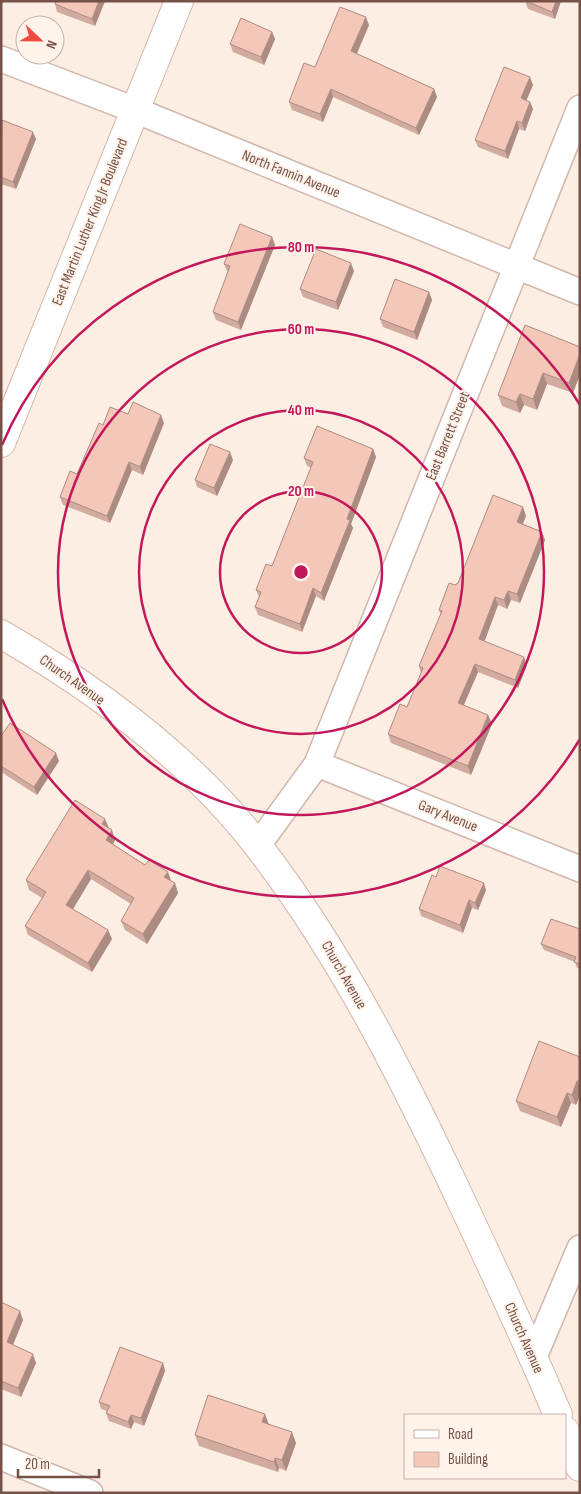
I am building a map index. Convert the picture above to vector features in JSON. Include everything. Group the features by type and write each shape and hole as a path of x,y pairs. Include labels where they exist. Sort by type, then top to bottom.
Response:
{"main road":[{"name":"East Martin Luther King Jr Boulevard","path":"1,443 180,1"},
{"name":"Church Avenue","path":"1,634 61,671 162,748 199,781 258,845 320,935 395,1066 433,1141 534,1358 558,1414"},
{"path":"566,1433 580,1467"}],"street":[{"name":"North Fannin Avenue","path":"1,58 135,110 580,292"},
{"name":"East Barrett Street","path":"258,845 317,764 580,108"},
{"name":"Gary Avenue","path":"317,764 580,869"},
{"path":"534,1358 580,1248"},
{"path":"1,1457 90,1493"}],"building":[{"path":"56,1 99,1 92,19 55,4"},
{"path":"526,1 556,1 552,12"},
{"path":"340,7 366,17 351,51 434,89 416,128 331,89 320,114 289,102 304,63 315,67"},
{"path":"241,18 272,32 261,57 230,44"},
{"path":"504,67 530,77 521,98 530,102 522,123 517,121 505,151 475,140"},
{"path":"2,120 33,132 13,182 1,177"},
{"path":"240,224 272,237 238,322 213,312 230,266 224,264"},
{"path":"316,249 351,263 336,302 300,289"},
{"path":"395,279 429,292 414,332 380,319"},
{"path":"525,325 580,347 580,354 569,383 543,373 533,399 520,394 516,402 498,395"},
{"path":"133,402 161,415 140,467 129,462 107,516 60,497 70,471 77,474 99,423 103,425 110,407 128,414"},
{"path":"317,426 373,449 347,519 350,520 321,593 313,588 300,624 255,607 261,592 256,590 266,564 272,566 313,462 304,458"},
{"path":"210,444 230,452 214,488 195,480"},
{"path":"493,495 523,507 517,522 542,532 517,594 508,591 504,600 495,597 479,639 524,657 515,680 475,664 458,703 488,715 468,766 388,734 400,704 407,707 423,668 419,666 442,611 439,610 449,583 455,585 458,583"},
{"path":"10,723 56,753 34,787 1,766 1,736"},
{"path":"75,800 105,819 102,824 112,830 106,840 145,865 149,860 168,872 164,877 175,883 143,934 121,921 134,898 88,870 66,905 108,930 88,963 25,926 46,892 26,880"},
{"path":"440,866 484,883 475,903 469,900 460,925 419,909 432,875 436,877"},
{"path":"551,919 580,929 580,964 574,962 576,957 541,944"},
{"path":"539,1041 580,1057 580,1081 577,1081 572,1095 567,1093 557,1117 516,1101"},
{"path":"1,1302 20,1311 7,1342 33,1354 18,1388 1,1381"},
{"path":"120,1347 163,1363 141,1418 131,1415 128,1422 106,1413 110,1406 99,1402"},
{"path":"208,1395 265,1414 262,1422 292,1432 282,1460 275,1458 274,1462 195,1435"}]}
